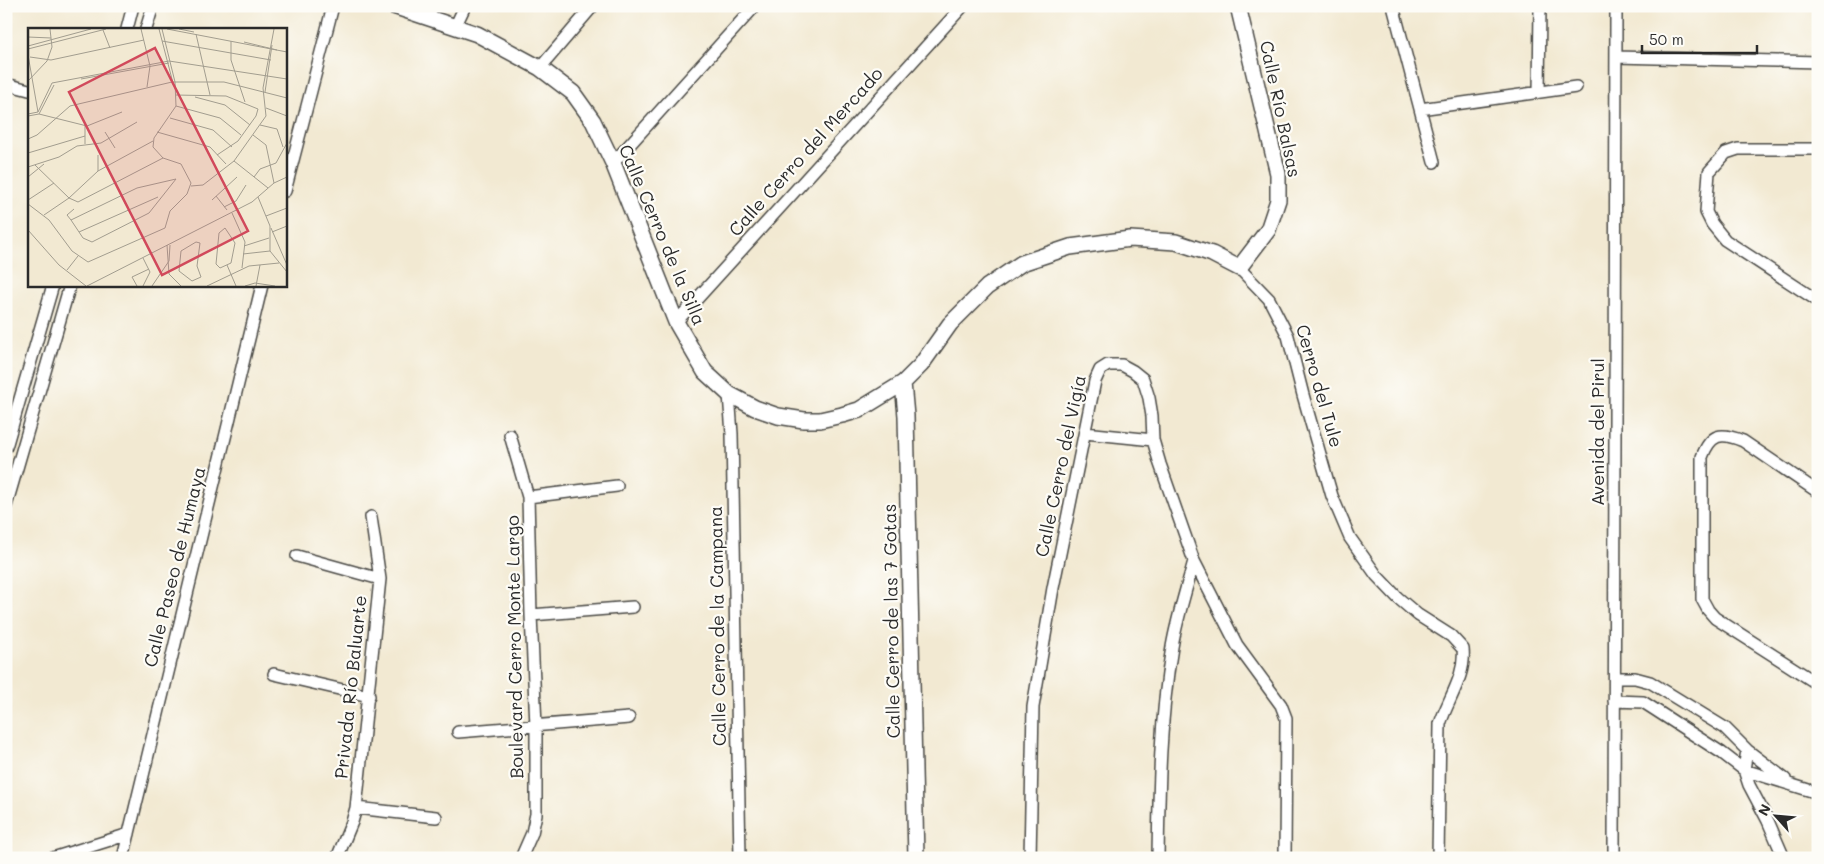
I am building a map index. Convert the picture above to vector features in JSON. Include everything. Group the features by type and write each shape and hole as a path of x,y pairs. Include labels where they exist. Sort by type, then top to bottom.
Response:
{"street":[{"path":"127,28 133,6"},
{"path":"146,28 152,6"},
{"path":"286,187 332,6"},
{"name":"Calle Cerro de la Silla","path":"393,6 477,34 540,68 573,93 593,122 613,164 676,322 705,372 729,394 755,408 778,416 804,420 820,420 842,416 859,410 903,384"},
{"path":"455,26 466,6"},
{"path":"540,68 594,6"},
{"path":"613,164 756,6"},
{"name":"Calle Cerro del Mercado","path":"676,322 963,6"},
{"name":"Calle Río Balsas","path":"1238,6 1278,174 1278,200 1268,230 1239,268"},
{"path":"1393,6 1434,162"},
{"path":"1539,92 1540,6"},
{"name":"Avenida del Pirul","path":"1614,858 1616,6"},
{"path":"1616,57 1818,62"},
{"path":"6,84 28,90"},
{"path":"1420,109 1576,87"},
{"path":"1818,150 1738,149 1726,153 1709,172 1706,212 1712,224 1725,240 1818,301"},
{"name":"Cerro del Tule","path":"903,384 921,365 950,324 987,287 1022,263 1041,256 1070,247 1130,240 1176,242 1212,254 1239,268 1269,299 1288,336 1332,496 1350,538 1378,576 1398,598 1418,615 1458,642 1463,649 1464,661 1458,684 1446,706 1440,724 1438,858"},
{"path":"6,447 53,286"},
{"path":"6,506 70,286"},
{"name":"Calle Paseo de Humaya","path":"123,858 262,286"},
{"name":"Calle Cerro del Vigía","path":"1030,858 1033,707 1053,588 1095,381 1100,370 1108,365 1122,365 1133,370 1143,379 1152,416 1153,440 1194,561 1237,646 1281,705 1286,718 1285,858"},
{"name":"Calle Cerro de las 7 Gotas","path":"903,384 906,416 916,858"},
{"name":"Calle Cerro de la Campana","path":"729,394 732,434 740,858"},
{"path":"1085,433 1153,440"},
{"name":"Boulevard Cerro Monte Largo","path":"510,435 528,497 536,726 536,814 532,833 521,858"},
{"path":"1818,492 1744,441 1730,436 1716,436 1707,444 1702,457 1702,599 1714,618 1818,684"},
{"path":"528,497 617,486"},
{"name":"Privada Río Baluarte","path":"337,858 356,808 369,696 380,579 371,517"},
{"path":"297,556 380,579"},
{"path":"1158,858 1160,754 1167,681 1172,646 1194,561"},
{"path":"531,615 633,607"},
{"path":"274,674 369,696"},
{"path":"1614,678 1635,678 1650,682 1725,728 1747,750 1793,784"},
{"path":"1614,701 1643,702 1722,753 1744,770 1818,793"},
{"path":"458,732 629,718"},
{"path":"1747,750 1744,770 1749,785 1768,821 1784,858"},
{"path":"356,808 436,817"},
{"path":"53,858 129,834"}]}
